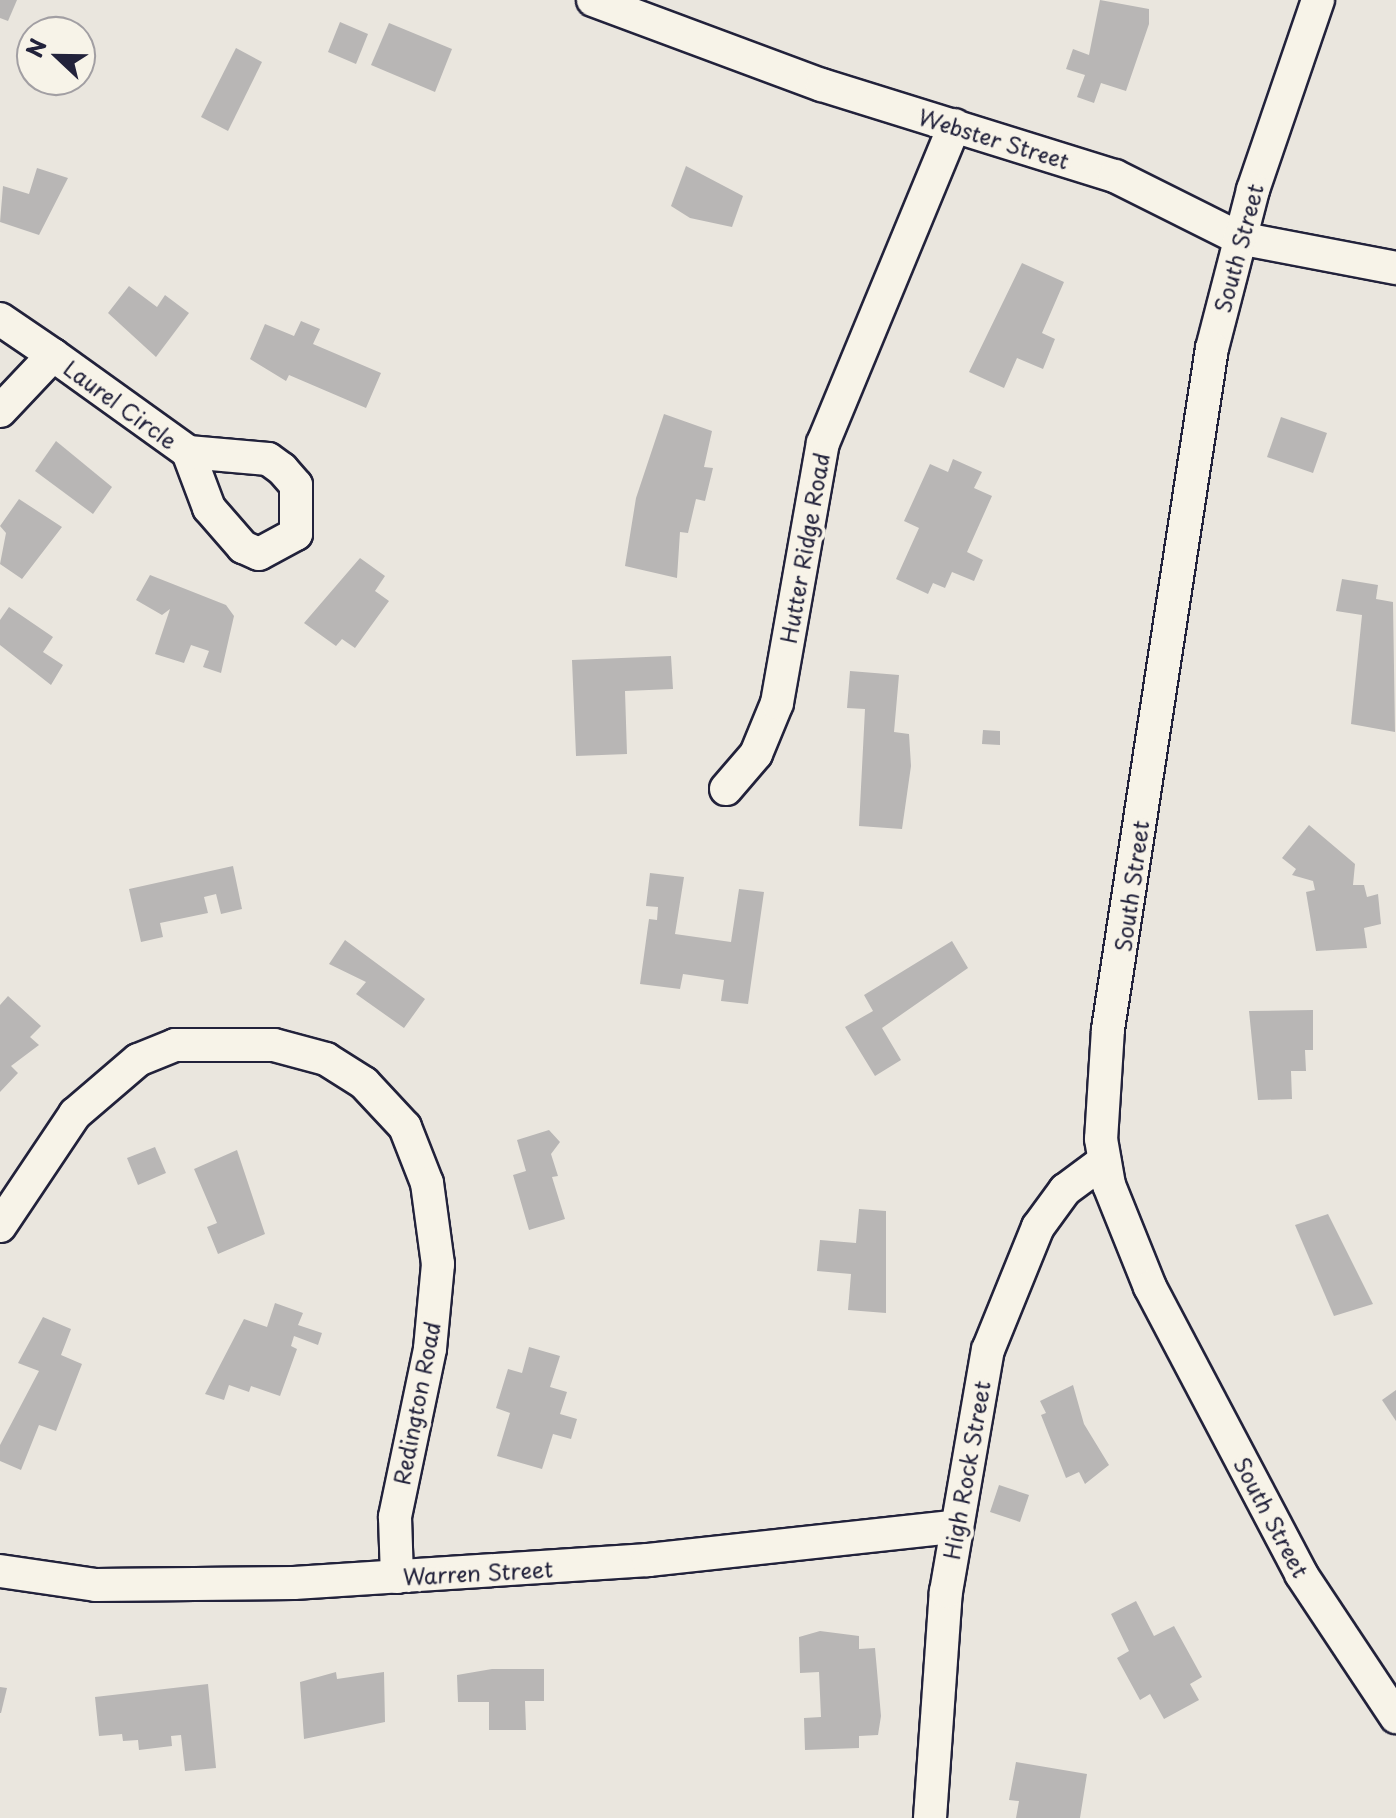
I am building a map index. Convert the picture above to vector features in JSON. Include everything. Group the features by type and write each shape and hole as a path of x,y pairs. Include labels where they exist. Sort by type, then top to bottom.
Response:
{"street":[{"name":"Webster Street","path":"593,0 807,80 1115,176 1239,238 1396,268"},
{"name":"South Street","path":"1318,0 1239,238 1212,348 1108,1029 1104,1161 1132,1246 1203,1388 1301,1574 1396,1717"},
{"name":"Hutter Ridge Road","path":"726,789 756,754 777,703 823,443 955,125"},
{"name":"Laurel Circle","path":"0,319 188,452"},
{"path":"0,411 53,355"},
{"name":"Redington Road","path":"0,1226 75,1114 138,1060 175,1045 274,1045 326,1059 364,1083 405,1127 427,1183 438,1264 430,1349 395,1517 397,1577"},
{"name":"High Rock Street","path":"930,1818 954,1527 1000,1309 1052,1207 1104,1161"},
{"name":"Warren Street","path":"0,1571 96,1585 397,1577 648,1560 954,1527"}],"building":[{"path":"0,0 17,0 8,21 0,18"},
{"path":"1100,0 1149,9 1149,24 1126,91 1101,83 1094,103 1077,97 1085,75 1066,69 1073,49 1089,55"},
{"path":"340,22 368,34 356,64 328,52"},
{"path":"389,23 452,49 435,92 371,65"},
{"path":"236,48 262,62 228,131 201,117"},
{"path":"686,166 743,196 732,227 690,218 671,206"},
{"path":"37,168 68,178 39,235 0,222 3,186 29,194"},
{"path":"1022,263 1064,282 1042,333 1055,339 1043,369 1017,358 1004,388 969,372"},
{"path":"129,286 157,307 165,295 189,313 156,357 108,313"},
{"path":"301,321 320,329 313,344 381,373 366,408 289,375 286,381 250,359 265,324 294,336"},
{"path":"664,414 712,431 704,467 713,468 705,501 696,499 688,533 680,532 677,578 625,566 636,498"},
{"path":"1281,417 1327,433 1313,473 1267,457"},
{"path":"56,441 112,487 93,514 35,471"},
{"path":"953,459 982,472 974,488 992,496 967,552 983,560 974,581 952,572 945,588 933,583 928,594 896,579 919,528 904,521 930,464 948,472"},
{"path":"19,499 62,527 22,579 0,564 6,533 0,526"},
{"path":"360,558 385,576 375,591 389,601 355,648 342,639 336,646 304,623"},
{"path":"150,575 226,605 234,616 221,673 203,667 209,651 191,645 184,663 155,654 170,609 162,615 136,600"},
{"path":"1342,579 1378,585 1376,599 1393,602 1395,732 1351,724 1362,615 1336,611"},
{"path":"9,607 53,637 43,652 63,665 51,685 0,645 0,620"},
{"path":"671,656 673,689 625,691 627,754 576,756 572,660"},
{"path":"850,671 899,675 894,732 909,734 911,766 902,829 859,826 865,709 847,708"},
{"path":"983,730 1000,731 1000,745 982,744"},
{"path":"1309,825 1355,864 1353,885 1364,885 1367,897 1378,894 1381,924 1364,928 1367,948 1316,951 1306,892 1315,890 1313,881 1292,875 1296,869 1282,858"},
{"path":"233,866 242,909 221,914 216,894 204,897 208,913 160,923 163,937 141,942 129,889"},
{"path":"650,873 684,877 675,934 731,942 739,889 764,892 748,1004 721,1001 724,980 683,974 680,989 640,984 649,919 657,920 658,907 646,906"},
{"path":"345,940 425,999 404,1028 356,994 366,982 329,964"},
{"path":"952,941 968,968 882,1028 901,1060 875,1076 845,1027 873,1011 864,995"},
{"path":"8,996 41,1026 30,1037 39,1045 11,1066 18,1073 0,1092 0,1005"},
{"path":"1313,1010 1313,1050 1305,1050 1306,1071 1291,1071 1292,1099 1258,1100 1249,1011"},
{"path":"549,1130 560,1142 551,1154 558,1176 552,1177 565,1219 529,1230 513,1175 526,1171 517,1140"},
{"path":"155,1147 166,1173 138,1185 127,1158"},
{"path":"237,1150 265,1234 218,1254 207,1227 217,1223 194,1169"},
{"path":"859,1209 886,1211 886,1313 848,1310 851,1274 817,1271 820,1240 856,1243"},
{"path":"1328,1214 1373,1304 1334,1316 1295,1225"},
{"path":"275,1303 303,1313 298,1325 322,1333 318,1345 294,1336 291,1346 297,1349 280,1396 251,1386 249,1392 229,1385 224,1400 205,1394 244,1319 267,1327"},
{"path":"43,1317 71,1329 61,1355 82,1364 56,1431 39,1425 21,1470 0,1461 0,1445 39,1371 18,1363"},
{"path":"529,1347 560,1356 550,1387 567,1392 560,1414 577,1419 571,1439 553,1434 542,1469 497,1456 510,1413 496,1408 508,1369 522,1373"},
{"path":"1073,1385 1084,1424 1109,1465 1085,1484 1079,1472 1066,1478 1041,1415 1046,1413 1040,1401"},
{"path":"1396,1390 1396,1421 1382,1400"},
{"path":"999,1485 1029,1495 1020,1522 990,1512"},
{"path":"1136,1601 1154,1636 1174,1626 1202,1677 1190,1684 1199,1700 1164,1719 1150,1694 1140,1700 1117,1658 1129,1651 1111,1614"},
{"path":"820,1631 859,1636 859,1649 875,1648 881,1716 878,1735 859,1736 859,1748 805,1750 804,1718 821,1717 819,1672 800,1673 799,1637"},
{"path":"492,1669 544,1669 544,1701 525,1701 526,1730 489,1730 489,1702 458,1702 457,1675"},
{"path":"336,1672 337,1679 384,1672 385,1722 304,1739 300,1682"},
{"path":"208,1684 216,1768 185,1771 181,1735 171,1736 172,1746 139,1750 138,1740 123,1741 122,1734 99,1736 95,1697"},
{"path":"0,1687 7,1688 1,1713 0,1713"},
{"path":"1016,1762 1087,1774 1080,1818 1016,1818 1019,1801 1009,1800"}]}
